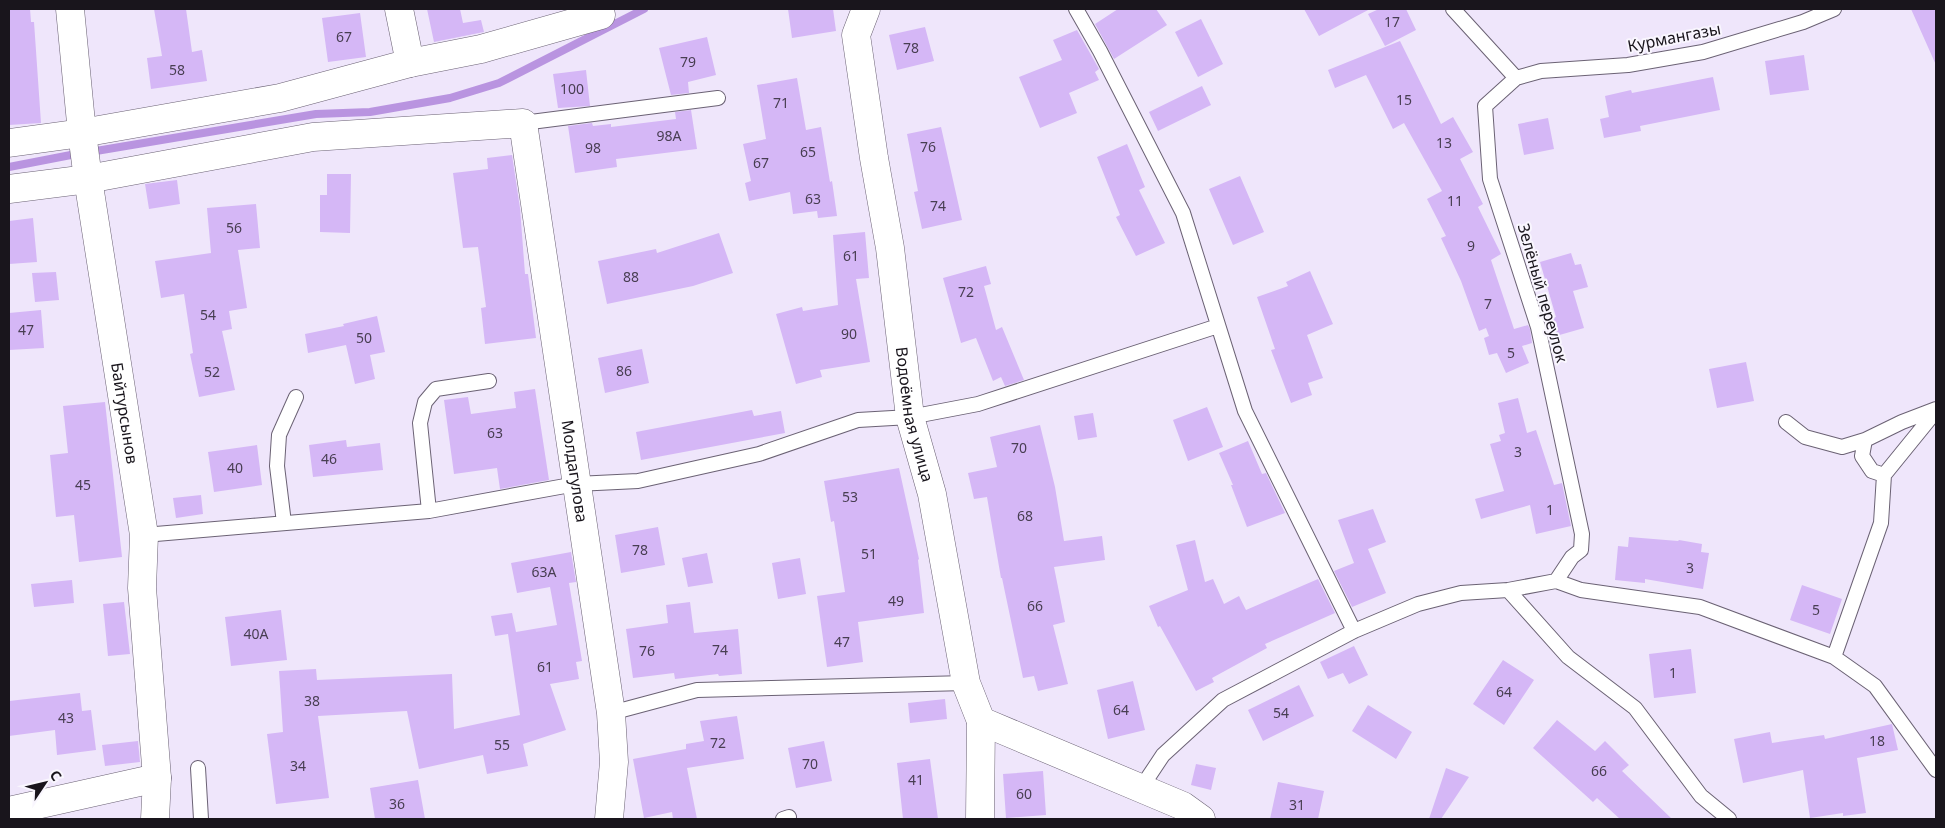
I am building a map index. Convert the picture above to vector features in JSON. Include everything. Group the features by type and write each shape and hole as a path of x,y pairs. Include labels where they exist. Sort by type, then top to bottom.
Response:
{"street":[{"name":"Байтурсынов","path":"70,9 88,179 144,535 142,588 157,778 155,819"},
{"path":"399,9 410,63"},
{"name":"Водоёмная улица","path":"866,9 856,35 874,158 890,248 910,417 932,494 966,683 981,721 980,819"},
{"path":"9,143 82,133 280,98 410,63 481,48 601,15"},
{"path":"9,188 88,179 312,137 523,123"},
{"name":"Молдагулова","path":"523,123 611,713 614,762 609,819"},
{"path":"981,721 1183,806 1201,819"},
{"path":"9,811 157,778"}],"lane":[{"path":"1076,9 1100,51 1183,213 1244,411 1354,631"},
{"path":"1453,9 1516,78"},
{"name":"Курмангазы","path":"1516,78 1541,71 1628,65 1703,52 1803,22 1834,9"},
{"name":"Зелёный переулок","path":"1516,78 1485,106 1490,179 1538,327 1582,534 1581,550 1572,557 1556,582"},
{"path":"523,123 718,98"},
{"path":"144,535 429,511 576,484 638,481 759,454 858,420 910,417 978,404 1218,326"},
{"path":"429,511 420,423 425,402 436,389 489,381"},
{"path":"284,523 278,466 278,435 296,397"},
{"path":"1834,657 1882,523 1884,475 1936,410"},
{"path":"1786,422 1805,437 1842,447 1865,440 1902,422 1936,410"},
{"path":"1865,440 1862,456 1872,471 1884,475"},
{"path":"1141,788 1163,755 1223,700 1354,631 1418,604 1461,592 1508,590 1556,582 1581,590 1700,607 1834,657 1874,686 1936,770"},
{"path":"1508,590 1568,657 1636,708 1701,796 1729,819"},
{"path":"611,713 697,690 966,683"},
{"path":"198,768 201,819"}],"building":[{"path":"9,9 30,9 31,22 34,22 41,123 9,125"},
{"path":"154,9 186,9 192,52 202,50 207,81 151,89 147,58 162,56"},
{"path":"427,9 460,9 463,23 481,20 484,32 434,42"},
{"path":"788,9 833,9 836,31 792,38"},
{"path":"1118,9 1156,9 1167,25 1114,59 1095,24"},
{"path":"1304,9 1370,9 1319,36"},
{"path":"1379,9 1406,9 1416,30 1385,46 1368,14"},
{"path":"1911,9 1936,9 1936,65"},
{"path":"360,13 366,57 328,62 322,18"},
{"path":"1201,19 1223,64 1198,77 1175,32"},
{"path":"925,27 934,61 897,70 889,35"},
{"path":"1077,30 1099,69 1095,72 1099,80 1069,93 1077,113 1040,128 1019,77 1062,60 1053,40"},
{"path":"707,37 716,75 688,82 689,93 671,95 659,48"},
{"path":"1400,41 1441,124 1453,117 1473,152 1460,159 1483,204 1478,207 1501,254 1491,260 1514,329 1528,325 1530,329 1532,343 1522,346 1529,363 1506,373 1497,353 1489,355 1484,338 1489,336 1486,328 1479,331 1461,281 1441,238 1446,236 1427,199 1442,191 1404,123 1393,129 1366,75 1335,88 1328,70"},
{"path":"1804,55 1809,90 1770,95 1765,61"},
{"path":"586,70 590,106 558,108 553,74"},
{"path":"1713,77 1720,110 1640,126 1641,131 1604,138 1600,119 1609,117 1605,96 1631,90 1632,93"},
{"path":"797,78 806,130 821,127 837,216 818,218 817,211 793,214 790,192 749,201 745,183 751,181 743,144 766,139 757,85"},
{"path":"1202,86 1211,105 1158,131 1149,112"},
{"path":"691,110 697,149 616,159 617,167 575,173 568,126 592,123 593,126 611,124 611,127 676,119 675,112"},
{"path":"1548,118 1554,149 1524,155 1518,124"},
{"path":"941,127 962,220 922,229 914,192 918,191 907,134"},
{"path":"1127,144 1145,187 1139,190 1165,243 1136,256 1116,217 1120,215 1097,157"},
{"path":"512,155 520,208 525,274 528,274 536,338 485,344 481,308 486,307 478,247 463,248 453,173 488,169 487,158"},
{"path":"327,174 351,174 350,233 320,232 320,195 327,195"},
{"path":"1240,176 1264,232 1233,245 1209,189"},
{"path":"177,180 180,204 149,209 145,184"},
{"path":"256,204 260,248 238,250 247,308 229,311 232,329 222,331 235,390 199,397 190,354 193,353 184,294 161,298 155,261 211,253 207,208"},
{"path":"33,218 37,262 9,264 9,221"},
{"path":"865,232 869,278 856,279 870,362 820,370 822,377 796,384 776,314 802,307 803,311 838,305 833,235"},
{"path":"719,233 733,273 693,286 607,304 598,261 656,249 657,253"},
{"path":"1571,253 1575,265 1581,264 1588,287 1573,291 1584,328 1549,338 1545,320 1556,317 1540,262"},
{"path":"986,266 991,284 984,286 996,330 1002,327 1024,380 1005,386 1001,377 993,381 976,338 961,343 943,278"},
{"path":"1310,271 1333,324 1307,335 1323,378 1308,383 1312,395 1291,403 1271,350 1275,349 1257,297 1288,286 1286,282"},
{"path":"56,272 59,300 35,302 32,273"},
{"path":"41,310 44,348 9,350 9,313"},
{"path":"377,316 385,352 370,355 375,379 355,384 346,345 308,353 305,334 344,326 343,324"},
{"path":"642,349 649,383 605,393 598,358"},
{"path":"1746,362 1754,401 1717,408 1709,369"},
{"path":"535,389 549,480 500,489 497,468 454,474 444,400 468,397 471,414 516,408 514,392"},
{"path":"1518,398 1527,433 1536,430 1554,485 1562,483 1571,526 1536,534 1530,505 1481,519 1475,499 1504,491 1490,444 1501,441 1499,435 1505,433 1498,403"},
{"path":"105,402 122,557 79,562 74,515 56,517 50,455 68,453 63,406"},
{"path":"1207,407 1223,447 1188,461 1173,420"},
{"path":"752,410 754,416 781,411 785,433 641,460 636,432"},
{"path":"1093,413 1097,437 1078,440 1074,416"},
{"path":"1040,425 1055,487 1064,541 1102,536 1105,560 1054,567 1065,622 1053,625 1068,684 1038,691 1034,676 1023,678 1001,578 987,497 974,499 968,473 997,467 990,437"},
{"path":"346,440 347,447 380,443 383,470 313,477 309,445"},
{"path":"1248,441 1262,474 1266,473 1285,513 1247,527 1231,485 1233,485 1219,453"},
{"path":"257,445 262,485 214,492 208,452"},
{"path":"899,468 919,559 924,613 858,622 863,662 827,667 817,596 845,592 834,521 831,522 824,481"},
{"path":"201,495 203,514 176,518 173,498"},
{"path":"1373,509 1386,542 1368,549 1386,593 1352,607 1334,571 1354,563 1338,520"},
{"path":"658,527 665,565 621,573 615,535"},
{"path":"1629,537 1679,540 1702,544 1701,552 1709,553 1703,589 1645,579 1645,583 1615,580 1618,546 1628,547"},
{"path":"1195,540 1205,582 1213,579 1224,604 1239,596 1246,610 1318,579 1335,613 1265,644 1267,648 1212,678 1214,682 1196,691 1160,626 1158,627 1149,606 1188,590 1176,545"},
{"path":"571,552 576,582 569,583 582,661 576,662 579,679 550,684 566,730 523,744 528,766 487,774 483,755 419,769 407,711 318,716 329,798 276,804 267,734 283,732 279,671 316,669 317,680 452,674 454,729 520,715 508,634 495,636 491,616 512,613 516,632 557,625 550,587 517,593 511,563"},
{"path":"707,553 713,583 688,587 682,558"},
{"path":"800,558 806,594 778,599 772,563"},
{"path":"72,580 74,603 34,607 31,584"},
{"path":"1802,585 1842,599 1830,634 1790,620"},
{"path":"124,602 130,654 108,656 103,604"},
{"path":"690,602 694,633 738,629 742,674 719,676 718,674 675,679 674,673 633,678 626,629 668,623 666,605"},
{"path":"281,610 287,660 231,666 225,617"},
{"path":"1354,646 1368,675 1349,684 1343,673 1328,679 1320,662"},
{"path":"1691,649 1696,693 1654,698 1649,654"},
{"path":"1503,660 1534,680 1504,725 1473,704"},
{"path":"1133,681 1145,730 1108,739 1097,690"},
{"path":"1299,685 1314,716 1263,741 1248,710"},
{"path":"80,693 82,711 91,710 96,750 57,755 55,730 9,736 9,701"},
{"path":"945,699 947,719 910,723 908,703"},
{"path":"1368,705 1412,732 1396,759 1352,731"},
{"path":"737,716 744,759 687,768 697,819 673,819 672,812 644,818 633,759 686,749 686,744 704,741 700,721"},
{"path":"1557,720 1595,751 1605,741 1629,765 1622,771 1672,819 1620,819 1597,798 1593,802 1533,748"},
{"path":"1892,724 1898,750 1857,758 1866,813 1843,816 1843,813 1810,818 1803,770 1743,783 1734,739 1770,732 1772,743 1824,735 1825,739"},
{"path":"138,741 140,762 105,766 102,745"},
{"path":"824,741 832,781 796,788 788,748"},
{"path":"930,759 938,819 903,819 897,763"},
{"path":"1196,764 1216,768 1211,790 1191,785"},
{"path":"1446,768 1469,777 1441,819 1429,819"},
{"path":"1043,771 1046,815 1006,818 1003,774"},
{"path":"418,780 425,819 375,819 370,788"},
{"path":"1278,782 1324,791 1318,819 1270,819"}],"waterway":[{"path":"96,151 316,114 370,112 450,98 499,83 644,9"},
{"path":"9,167 76,154"}]}
